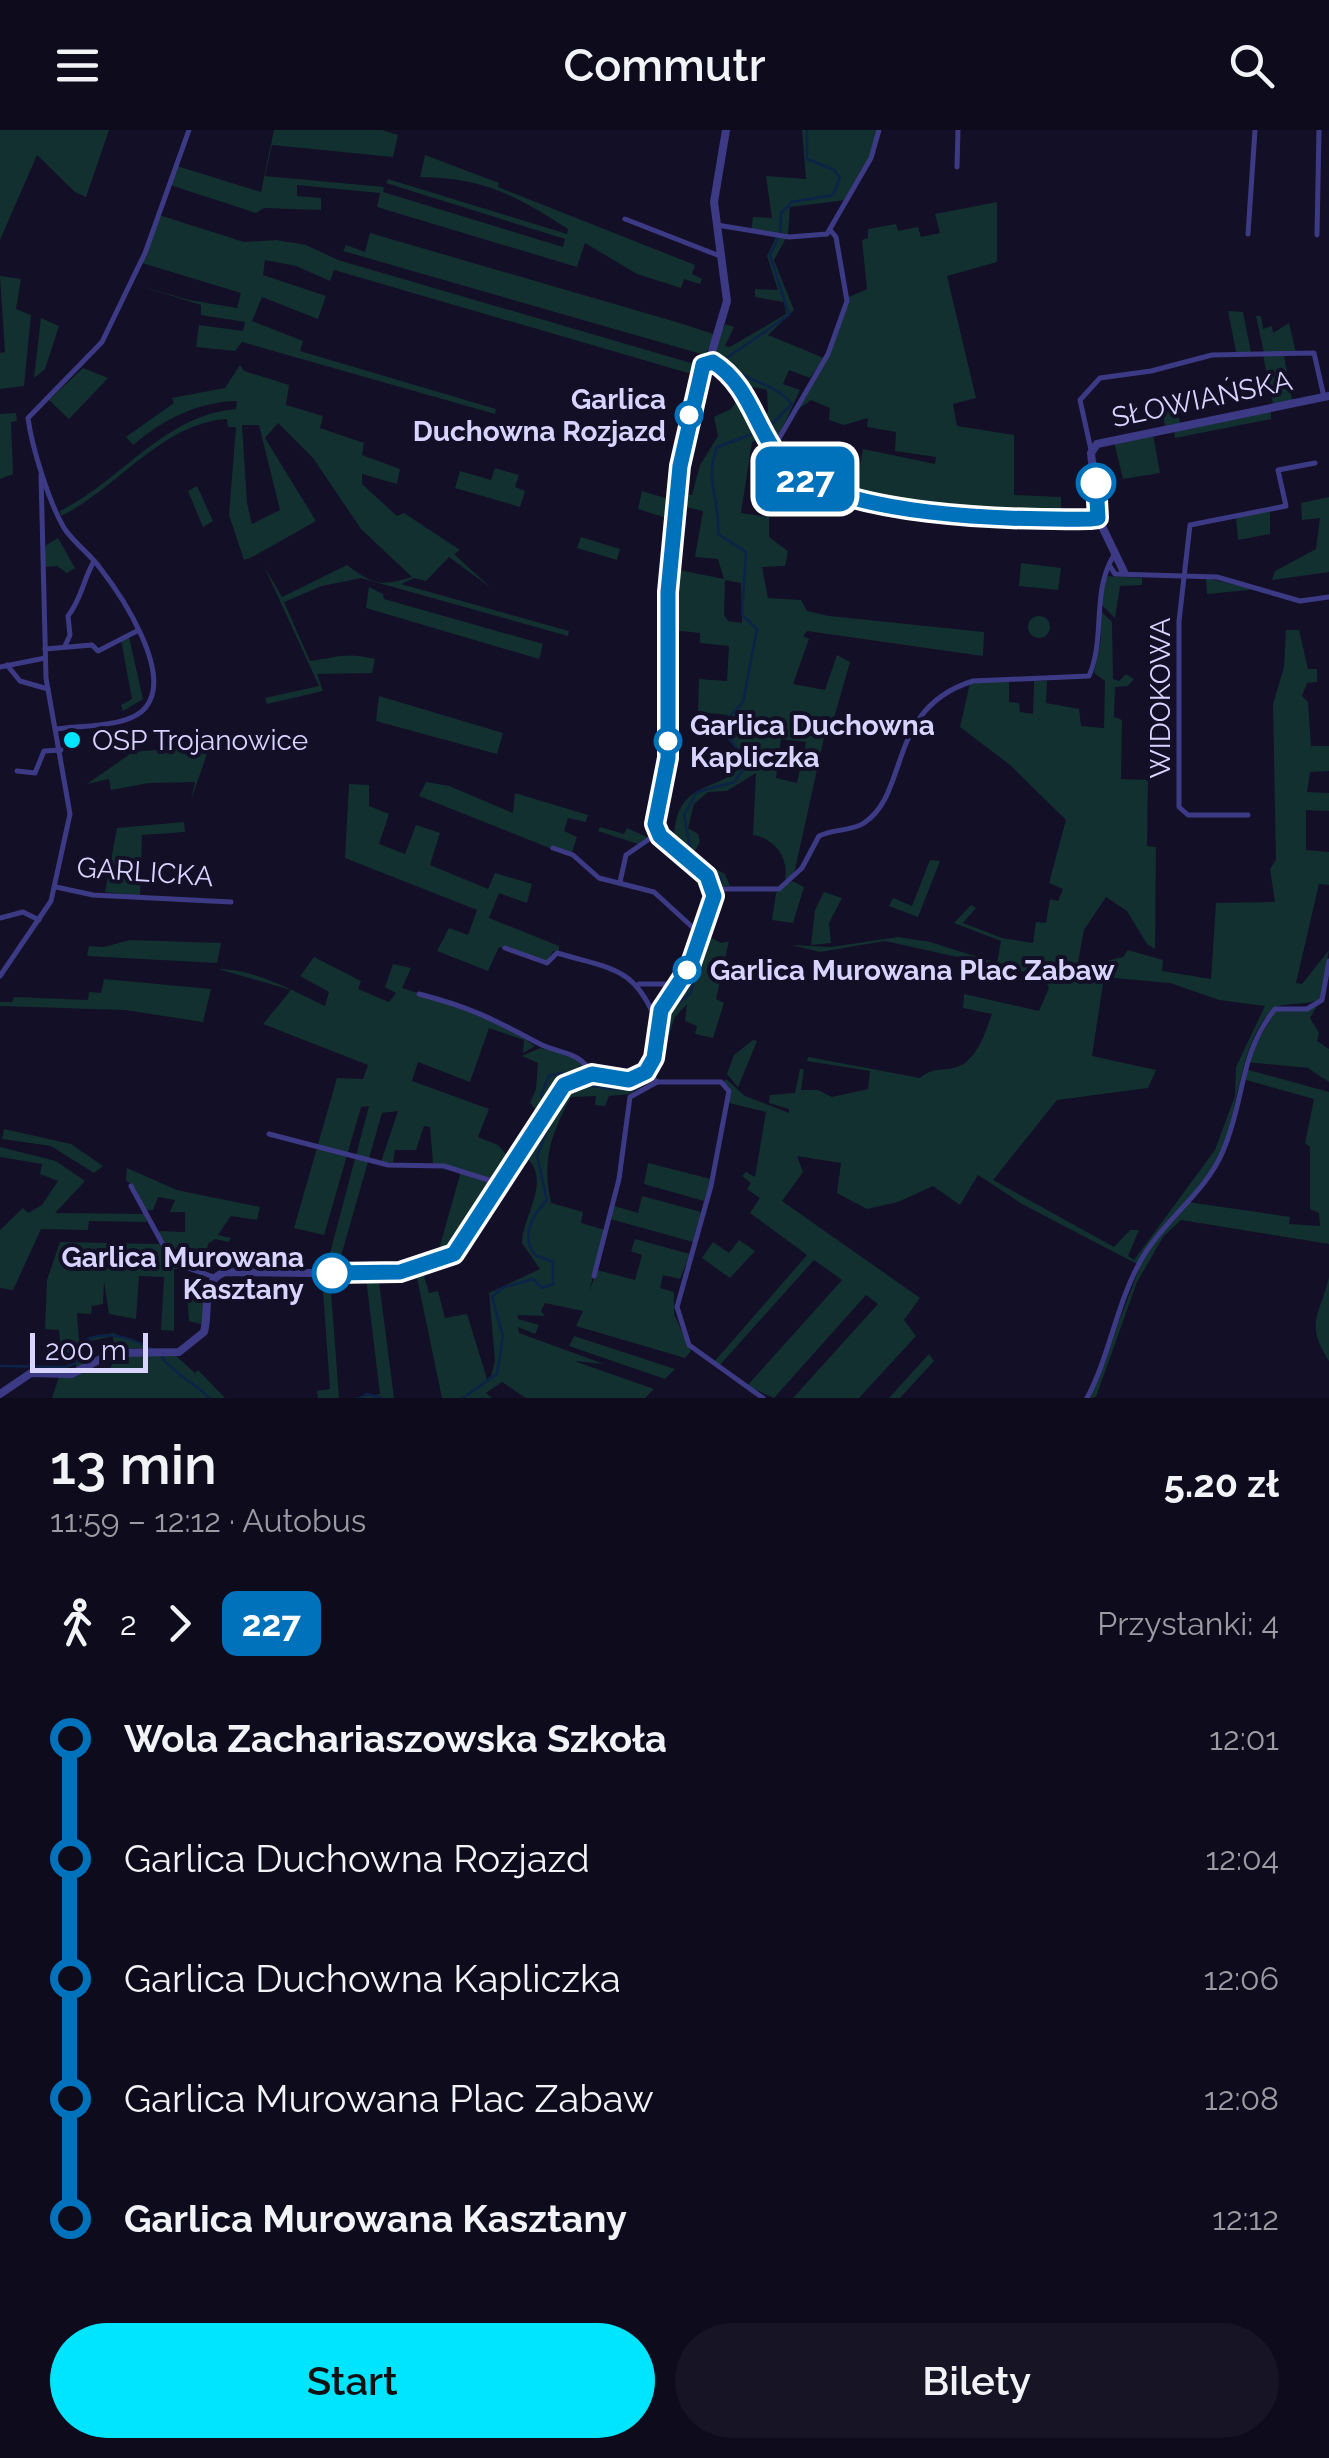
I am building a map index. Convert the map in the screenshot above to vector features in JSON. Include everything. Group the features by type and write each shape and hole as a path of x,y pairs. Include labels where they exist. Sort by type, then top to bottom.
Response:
{"street":[{"path":"57,729 114,721 146,708 154,678 147,646 94,560 66,529 41,472 28,418 98,349 130,290 189,130"},
{"path":"726,130 714,197 727,299 709,362 698,375 680,466 668,592 668,758 656,816 658,833 719,888 780,889 802,868 820,836 866,821 883,798 908,737 927,709 971,681 1088,676 1099,637 1096,613 1104,574 1112,559"},
{"path":"830,232 872,158 880,130"},
{"path":"957,167 958,130"},
{"path":"1248,234 1255,130"},
{"path":"1318,235 1320,130"},
{"path":"625,219 724,256"},
{"path":"717,224 789,237 830,232 836,237 848,298 828,354 774,447"},
{"path":"1092,453 1080,400 1091,384 1118,373 1152,371 1212,355 1314,354 1326,397"},
{"path":"709,362 718,364 746,394 774,447 790,468 820,486 907,508 985,518 1098,518"},
{"name":"SŁOWIAŃSKA","path":"1119,573 1098,518 1092,453 1096,444 1326,397"},
{"path":"1182,576 1190,525 1286,506 1278,470 1315,463"},
{"path":"0,976 39,920 56,887 70,814 44,649 41,472"},
{"path":"65,646 70,634 68,616 82,598 84,579 94,560"},
{"path":"1104,574 1217,576 1300,601 1329,597"},
{"name":"WIDOKOWA","path":"1182,576 1179,807 1188,815 1248,814"},
{"path":"44,649 92,645 98,651 137,631"},
{"path":"4,666 45,658"},
{"path":"4,666 20,682 48,689"},
{"path":"17,772 36,773 44,750 61,750"},
{"path":"620,882 626,855 658,833"},
{"path":"553,848 573,854 596,877 654,892 704,933"},
{"name":"GARLICKA","path":"56,887 116,897 231,902"},
{"path":"594,1276 618,1179 630,1097 652,1077 661,1010 704,933 719,888"},
{"path":"0,918 23,912 39,920"},
{"path":"505,948 548,963 560,954 622,971 640,984 658,1026"},
{"path":"1087,1398 1143,1256 1213,1173 1242,1101 1243,1066 1258,1035 1276,1008 1307,1009 1322,1000 1329,961"},
{"path":"640,984 678,984"},
{"path":"420,994 487,1013 541,1045 576,1056 592,1074"},
{"path":"131,1186 167,1252 185,1267 214,1277 266,1271 384,1274 435,1263 465,1242 498,1183 571,1080 592,1074 629,1080 652,1077 721,1082 729,1091 711,1186 677,1307 689,1345 763,1398"},
{"path":"269,1134 388,1165 444,1166 498,1183"},
{"path":"0,1394 31,1373 72,1374 112,1353 170,1352 192,1344 204,1332 209,1287 214,1277"}],"green space":[{"path":"0,130 109,130 86,197 75,192 37,155 0,240"},
{"path":"274,130 382,130 398,135 393,157 272,145 265,176 384,187 383,192 563,247 565,239 386,183 388,179 567,234 568,229 549,217 498,191 463,181 420,177 425,155 695,265 692,274 702,279 700,284 684,279 681,288 637,274 585,243 577,267 377,207 380,193 297,185 297,196 321,198 321,210 264,208 256,213 170,185 177,166 261,192"},
{"path":"802,130 877,130 871,153 846,200 790,207 788,234 751,231 753,217 772,218 766,176 806,179"},
{"path":"997,202 997,262 947,276 976,398 953,404 957,426 1014,435 1014,495 1061,497 1061,517 928,510 855,493 863,449 935,464 936,457 895,451 896,432 867,427 868,418 844,425 829,420 830,408 811,400 796,411 831,351 849,297 867,289 862,240 868,238 868,229 896,224 898,231 918,227 921,237 940,233 935,214"},
{"path":"159,215 244,242 276,240 306,245 338,260 698,365 695,375 334,270 330,281 296,266 265,260 263,275 326,296 318,319 262,297 252,321 303,341 300,351 496,409 495,414 242,342 235,351 196,347 199,325 243,331 245,322 201,315 201,305 134,284 189,300 237,308 241,293 142,263"},
{"path":"370,233 716,335 705,355 343,251 346,245 365,252"},
{"path":"776,237 786,238 774,260 794,310 768,335 824,358 810,378 789,370 783,384 800,390 775,444 760,418 768,412 767,390 739,384 714,351 725,324 734,327 725,346 730,347 786,314 784,302 755,297 755,289 778,290 767,256"},
{"path":"0,276 21,279 16,309 31,315 24,386 0,389 0,353 5,352"},
{"path":"1228,311 1243,312 1251,352 1236,352"},
{"path":"1256,316 1261,316 1263,329 1272,326 1273,333 1289,323 1296,353 1264,353"},
{"path":"41,318 59,326 45,369 34,378"},
{"path":"1263,355 1284,356 1292,400 1273,404"},
{"path":"240,365 244,371 289,385 286,405 323,416 320,428 364,443 362,455 400,469 397,484 362,474 362,484 397,516 404,513 460,550 454,554 491,588 449,557 426,581 414,578 401,584 569,631 568,636 361,578 322,586 284,602 310,661 365,657 375,659 372,673 317,674 323,691 267,704 265,698 319,686 264,566 282,597 347,565 378,582 412,577 361,529 313,458 278,423 265,438 316,521 252,557 244,560 229,515 236,427 228,427 227,419 182,432 82,504 61,516 60,511 165,436 210,414 236,409 237,401 182,414 133,445 126,437 174,403 172,398 225,388","holes":["242,425 259,425 280,510 252,524"]},
{"path":"83,368 108,378 69,419 49,400"},
{"path":"742,394 764,436 752,442 741,513 769,517 769,537 788,551 785,566 762,567 768,598 801,600 807,611 829,616 984,632 983,656 807,631 803,636 809,639 793,684 825,690 837,655 850,662 834,718 828,720 794,874 784,884 784,860 780,853 769,841 753,835 756,773 727,791 708,792 694,804 688,828 698,834 700,842 692,856 725,874 730,886 718,886 674,839 685,801 734,774 744,757 722,733 728,715 698,712 699,679 727,681 729,646 700,643 700,633 672,630 674,569 724,579 718,559 695,557 703,511 680,506 680,495 692,495 700,465 718,436 714,417 731,409","holes":["725,580 741,583 742,623 728,621 724,615","781,739 806,742 797,783 776,778"]},
{"path":"1174,395 1180,423 1165,426 1160,398"},
{"path":"1271,410 1271,419 1175,438 1174,430"},
{"path":"16,413 17,421 11,422 13,474 0,479 0,414"},
{"path":"1153,434 1160,473 1123,479 1114,442"},
{"path":"777,459 799,481 797,497 775,495 780,476 773,468"},
{"path":"495,468 519,475 515,487 525,491 520,507 455,488 460,471 491,480"},
{"path":"197,486 213,521 203,527 188,491"},
{"path":"642,491 675,501 673,520 638,509"},
{"path":"1329,497 1329,572 1272,580 1275,571 1316,549 1320,518 1302,520 1301,503"},
{"path":"1270,510 1270,534 1238,540 1236,517"},
{"path":"581,537 620,549 617,560 577,548"},
{"path":"58,538 75,568 67,573 57,566 45,567 43,547"},
{"path":"1021,563 1061,568 1058,590 1019,586"},
{"path":"1106,576 1142,578 1142,585 1120,586 1115,618 1100,603"},
{"path":"1206,578 1249,588 1249,590 1207,594"},
{"path":"369,587 383,594 384,599 543,644 539,659 366,608"},
{"path":"1099,609 1112,622 1113,679 1119,681 1126,674 1134,679 1128,686 1115,687 1114,717 1122,720 1121,779 1148,780 1147,846 1156,847 1155,949 1147,944 1127,911 1106,897 1084,930 1077,968 1123,957 1128,950 1163,960 1162,971 1211,979 1216,903 1275,902 1270,869 1276,860 1273,704 1284,667 1286,630 1299,630 1308,669 1317,669 1317,682 1307,683 1302,696 1308,702 1311,746 1329,746 1329,771 1310,772 1307,792 1329,793 1329,811 1306,810 1306,850 1329,852 1329,885 1319,884 1296,983 1302,984 1329,950 1320,999 1275,1008 1260,1025 1246,1059 1220,1154 1203,1183 1137,1264 1022,1204 978,1175 960,1205 933,1186 898,1202 867,1209 837,1193 841,1163 797,1156 803,1172 782,1201 920,1298 904,1320 916,1336 859,1398 793,1398 878,1304 866,1295 774,1398 747,1386 842,1280 814,1260 719,1366 714,1362 807,1255 750,1213 760,1198 747,1189 751,1183 742,1176 746,1172 755,1177 766,1112 729,1103 730,1087 723,1082 726,1079 745,1096 789,1113 789,1109 769,1103 770,1095 795,1093 800,1069 804,1069 801,1090 818,1090 832,1097 868,1089 870,1071 807,1061 808,1057 920,1078 964,1063 979,1045 992,1014 963,1008 964,994 1039,1011 1049,988 1043,976 885,941 820,952 791,945 831,947 898,937 930,942 997,963 1001,941 954,923 971,905 976,908 963,923 1002,938 1033,943 1036,922 1046,923 1050,899 1058,901 1063,889 1049,883 1066,820 1010,765 960,727 970,683 1009,681 1009,702 1019,703 1020,712 1033,714 1034,681 1047,681 1046,703 1079,709 1081,726 1104,728 1105,681 1094,673 1101,639","holes":["1104,977 1170,983 1219,1000 1265,1006 1236,1067 1235,1096 1215,1150 1134,1260 1128,1256 1139,1230 1130,1230 1114,1247 993,1180 1057,1100 1148,1088 1156,1070 1092,1056"]},
{"path":"1039,616 1047,619 1047,635 1039,638 1031,635 1028,627 1031,619"},
{"path":"129,637 143,699 123,711 121,705 132,699 121,640"},
{"path":"379,696 503,733 497,754 376,721"},
{"path":"267,733 264,741 211,743 211,735"},
{"path":"210,745 191,800 195,782 149,783 111,790 109,779 87,784 133,752"},
{"path":"426,782 449,786 513,813 515,793 588,815 586,822 568,818 564,831 577,837 572,852 552,849 419,796"},
{"path":"349,784 369,785 369,806 389,814 379,844 405,854 416,825 440,833 430,865 488,889 495,873 532,884 527,903 499,893 489,918 559,946 559,952 553,951 547,961 499,947 488,971 437,951 449,928 468,935 477,910 345,858"},
{"path":"184,822 185,832 142,835 140,896 105,892 117,828"},
{"path":"600,827 624,834 627,828 649,838 638,844 598,831"},
{"path":"930,860 940,861 918,917 889,906 893,898 912,906"},
{"path":"792,881 804,887 793,923 772,920 776,893"},
{"path":"824,892 842,898 829,923 831,943 811,945 815,910"},
{"path":"704,934 721,943 729,941 716,999 724,1003 713,1038 695,1034 697,1026 685,1021 687,1004 675,1017 655,1076 651,1074 662,1017 677,989 684,994 689,989"},
{"path":"130,940 221,943 217,963 87,956 89,946 104,947"},
{"path":"314,957 361,981 358,989 389,1002 396,993 385,987 393,964 411,968 402,988 491,1016 535,1046 523,1053 524,1040 489,1028 470,1082 418,1062 412,1081 489,1109 478,1137 498,1145 511,1160 496,1181 433,1163 430,1127 424,1126 416,1150 395,1150 393,1163 381,1162 398,1111 382,1113 337,1270 326,1268 369,1106 361,1107 324,1235 294,1228 337,1078 363,1079 368,1065 263,1024 291,990 218,969 259,976 286,987 325,1006 329,992 300,976"},
{"path":"104,979 211,989 203,1022 125,1010 0,1006 0,1002 12,1002 14,997 88,1000 89,992 101,993"},
{"path":"1318,1004 1310,1018 1319,1033 1317,1041 1329,1049 1329,1082 1308,1068 1246,1062 1276,1010 1308,1010"},
{"path":"757,1041 738,1087 727,1074 734,1055"},
{"path":"540,1048 569,1054 587,1068 584,1077 591,1077 592,1084 614,1085 648,1076 653,1080 629,1094 609,1096 605,1106 595,1105 596,1096 571,1097 550,1148 548,1188 551,1203 583,1212 581,1223 605,1230 589,1292 597,1270 635,1280 642,1255 631,1251 635,1239 690,1254 680,1279 663,1275 660,1288 674,1292 674,1314 691,1351 685,1358 576,1326 583,1311 545,1303 541,1311 545,1316 518,1315 518,1319 539,1325 535,1334 518,1327 519,1333 604,1364 574,1361 654,1389 645,1398 526,1398 502,1382 486,1393 492,1398 442,1398 416,1273 379,1282 394,1398 354,1398 380,1394 366,1278 330,1278 339,1398 318,1398 317,1391 330,1389 322,1277 422,1269 429,1293 438,1291 445,1318 467,1314 487,1379 491,1376 495,1361 489,1293 540,1269 522,1243 537,1185 532,1163 522,1154 545,1121 530,1103 536,1089 538,1063 522,1056"},
{"path":"1245,1069 1329,1092 1329,1244 1181,1220 1163,1237 1137,1282 1096,1397 1090,1398 1144,1256 1188,1202 1290,1217 1289,1224 1320,1226 1319,1213 1310,1209 1310,1147 1305,1143 1314,1099 1246,1080"},
{"path":"4,1129 71,1144 103,1166 94,1173 51,1146 2,1139"},
{"path":"0,1147 56,1161 85,1181 55,1213 144,1214 147,1222 89,1221 88,1230 41,1229 13,1290 0,1288 0,1230 23,1208 28,1213 42,1205 58,1181 40,1174 42,1164 0,1157"},
{"path":"648,1163 711,1179 704,1201 644,1184"},
{"path":"127,1168 177,1190 260,1207 257,1220 231,1216 218,1235 231,1238 229,1242 215,1239 208,1244 203,1268 187,1267 154,1231 185,1232 185,1212 170,1212 175,1200 158,1197 153,1210 144,1210 136,1189 126,1180"},
{"path":"461,1171 495,1183 461,1244 436,1260"},
{"path":"642,1196 701,1212 693,1242 610,1219 614,1206 638,1213"},
{"path":"739,1240 755,1251 730,1278 702,1258 713,1242 729,1253"},
{"path":"60,1242 159,1244 183,1269 174,1269 174,1331 161,1330 164,1277 139,1276 136,1319 109,1314 104,1281 103,1304 92,1306 91,1314 77,1313 79,1341 113,1333 152,1348 114,1349 113,1336 82,1343 77,1348 83,1364 76,1368 75,1353 61,1352 59,1330 45,1329 47,1280"},
{"path":"1329,1277 1329,1361 1317,1337 1316,1320"},
{"path":"187,1292 206,1292 204,1325 189,1321"},
{"path":"574,1336 675,1369 665,1379 569,1346"},
{"path":"929,1354 934,1361 900,1398 889,1398"},
{"path":"116,1355 175,1355 195,1373 198,1370 225,1398 52,1398 59,1377 88,1366 109,1371"}],"waterway":[{"path":"780,233 781,213 792,202 833,195 840,178 834,170 807,159 807,130"},
{"path":"766,430 792,404 776,390 733,368 725,359 789,315 770,255 778,238"},
{"path":"463,1398 497,1374 503,1336 492,1297 502,1288 533,1279 542,1288 553,1284 553,1262 535,1255 529,1240 533,1219 547,1200 537,1156 553,1116 541,1095 549,1076 561,1073 606,1088 641,1084 659,1064 668,1011 691,993 717,906 721,877 692,858 684,815 697,792 734,782 748,763 726,734 728,718 743,702 757,629 742,615 746,552 718,534 713,459 717,447 758,432"},
{"path":"787,470 806,483"},
{"path":"811,486 817,488"},
{"path":"821,490 825,491"},
{"path":"827,492 834,494"},
{"path":"0,1366 66,1367 78,1362 76,1347 103,1335 123,1337 151,1349"},
{"path":"162,1357 209,1398"},
{"path":"360,1398 367,1394 381,1398"}],"bus line":[{"name":"227","path":"332,1273 400,1272 454,1254 564,1085 592,1074 636,1078 646,1072 654,1058 661,1010 690,966 715,888 707,876 660,836 655,824 668,758 668,592 680,466 703,365 713,362 722,368 746,394 782,461 799,476 820,486 929,512 985,518 1090,519 1098,518 1096,483"}],"place":[{"name":"Garlica Duchowna Rozjazd","path":"689,415"},
{"name":"OSP Trojanowice","path":"72,740"},
{"name":"Garlica Duchowna Kapliczka","path":"668,741"},
{"name":"Garlica Murowana Plac Zabaw","path":"687,970"},
{"name":"Garlica Murowana Kasztany","path":"332,1273"}]}
